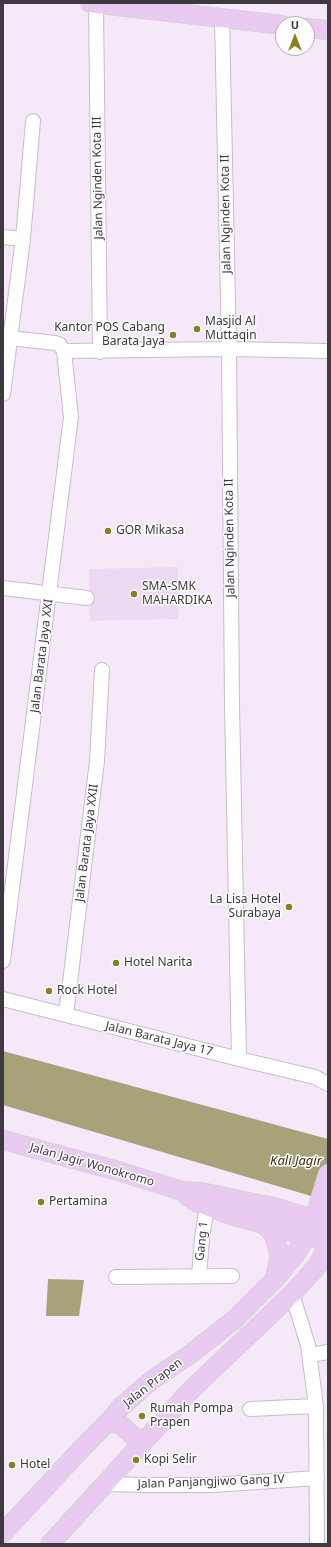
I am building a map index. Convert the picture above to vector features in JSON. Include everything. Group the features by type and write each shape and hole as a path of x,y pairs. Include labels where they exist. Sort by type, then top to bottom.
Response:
{"main road":[{"path":"93,3 184,8 222,18 275,24"},
{"path":"315,29 328,30"},
{"name":"Jalan Jagir Wonokromo","path":"3,1140 114,1170 182,1191 201,1192 274,1207 321,1221"},
{"name":"Jalan Prapen","path":"50,1544 105,1484 126,1432 121,1407 152,1380 189,1355 235,1319 275,1279 296,1255 306,1237 321,1221 321,1199 328,1174"},
{"name":"Jalan Jagir Wonokromo","path":"182,1191 196,1202 207,1206 306,1237 328,1242"},
{"path":"263,1224 273,1233 278,1248 279,1258 275,1279"},
{"name":"Jalan Prapen","path":"3,1534 85,1445 126,1432 191,1390 320,1269 318,1265 328,1246"}],"street":[{"name":"Jalan Nginden Kota III","path":"93,3 100,352"},
{"name":"Jalan Nginden Kota II","path":"222,18 229,350 232,704 238,1059"},
{"path":"3,394 23,239 34,121"},
{"path":"3,237 23,239"},
{"path":"10,338 55,343 59,344 64,351 328,351"},
{"name":"Jalan Barata Jaya XXI","path":"3,961 71,417 64,351"},
{"path":"3,588 87,598"},
{"name":"Jalan Barata Jaya XXII","path":"66,1015 97,761 102,670"},
{"name":"Jalan Barata Jaya 17","path":"3,999 238,1059 322,1075 328,1084"},
{"name":"Gang 1","path":"199,1276 202,1238 207,1206"},
{"path":"116,1277 232,1276"},
{"path":"292,1294 310,1355 323,1456 317,1478 321,1536"},
{"path":"310,1355 328,1352"},
{"path":"250,1409 316,1406"},
{"name":"Jalan Panjangjiwo Gang IV","path":"105,1484 213,1485 317,1478"}],"shaded area":[{"name":"SMA-SMK MAHARDIKA","path":"178,567 179,619 90,621 89,569"}],"water":[{"name":"Kali Jagir","path":"3,1051 328,1139 328,1201 3,1105"},
{"path":"48,1279 84,1280 79,1316 46,1316"}],"place":[{"name":"Masjid Al Muttaqin","path":"197,329"},
{"name":"Kantor POS Cabang Barata Jaya","path":"173,335"},
{"name":"GOR Mikasa","path":"108,531"},
{"name":"SMA-SMK MAHARDIKA","path":"134,594"},
{"name":"La Lisa Hotel Surabaya","path":"289,907"},
{"name":"Hotel Narita","path":"116,963"},
{"name":"Rock Hotel","path":"49,991"},
{"name":"Pertamina","path":"41,1202"},
{"name":"Rumah Pompa Prapen","path":"142,1416"},
{"name":"Kopi Selir","path":"136,1460"},
{"name":"Hotel","path":"12,1465"}]}
